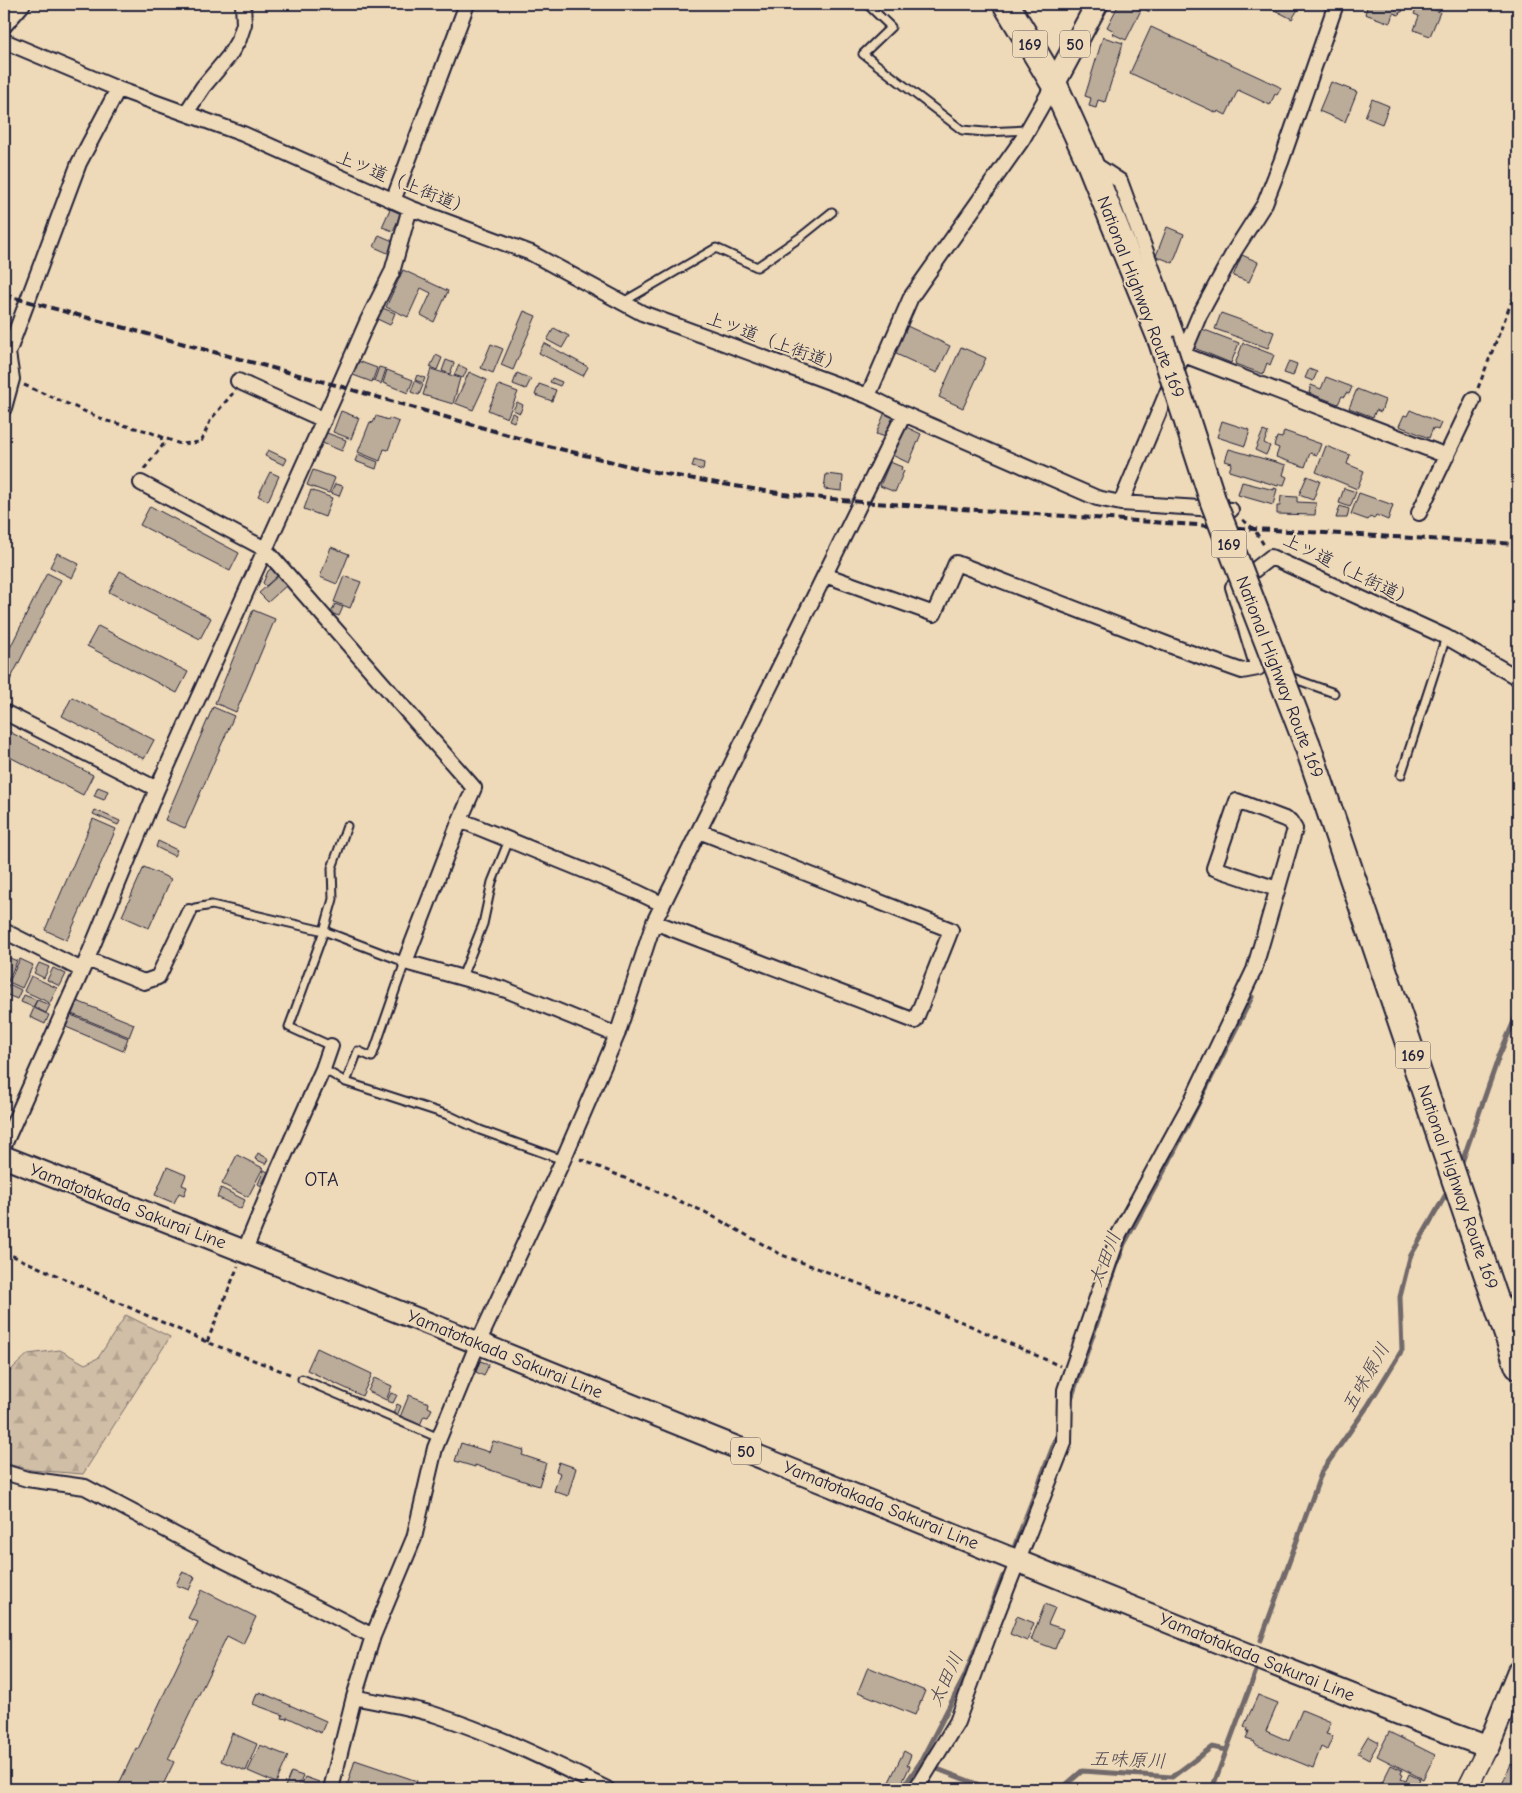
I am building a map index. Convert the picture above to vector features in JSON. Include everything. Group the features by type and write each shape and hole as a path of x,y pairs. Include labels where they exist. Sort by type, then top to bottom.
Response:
{"highway":[{"name":"National Highway Route 169","path":"1006,4 1054,84 1088,159 1161,340 1212,501 1307,744 1518,1366"}],"main road":[{"name":"50","path":"1054,84 1096,4"},
{"name":"Yamatotakada Sakurai Line","path":"4,1157 478,1343 1245,1653 1424,1724 1488,1746"},
{"path":"1488,1746 1518,1672"}],"street":[{"path":"4,26 23,4"},
{"path":"186,113 202,87 229,56 239,40 244,24 243,4"},
{"path":"393,201 468,4"},
{"path":"1121,503 1199,316 1235,250 1265,203 1336,4"},
{"name":"上ツ道（上街道）","path":"4,41 118,88 243,134 410,208 532,253 642,313 868,396 904,414 1096,498 1121,503 1231,510"},
{"path":"868,396 911,297 1027,130 1054,84"},
{"path":"4,408 12,380 6,352 79,163 118,88"},
{"path":"1088,159 1120,181 1184,355 1447,456"},
{"path":"4,1145 13,1112 85,965 157,789 367,322 392,272 410,208"},
{"path":"238,381 324,420"},
{"path":"1420,512 1473,400"},
{"path":"331,1789 354,1697 373,1636 414,1538 439,1438 478,1343 564,1157 617,1035 654,922 662,904 904,414"},
{"path":"141,483 265,549 474,788 405,962 506,990 617,1035"},
{"path":"825,575 934,614 956,563 1242,671 1258,668 1233,587 1272,557"},
{"name":"上ツ道（上街道）","path":"1272,557 1446,637 1518,678"},
{"path":"4,712 157,789"},
{"path":"916,1789 957,1722 1064,1443 1065,1390 1119,1234 1191,1102 1254,970 1295,829 1290,821 1237,801 1214,868 1277,889"},
{"path":"460,820 662,904"},
{"path":"654,922 915,1021 951,930 699,832"},
{"path":"4,931 85,965 144,982 158,977 189,912"},
{"path":"244,1252 323,1069 330,1046"},
{"path":"4,1472 27,1479 85,1487 373,1636"},
{"path":"354,1697 441,1717 540,1756 607,1789"},
{"path":"1467,1789 1488,1746"}],"lane":[{"path":"867,4 891,27 863,54 962,130 985,132 1027,130"},
{"path":"622,302 716,248 757,267 802,236 832,212"},
{"path":"1401,775 1446,637"},
{"path":"1258,668 1291,677 1334,693"},
{"path":"330,1046 289,1027 324,932 333,899 332,868 347,826"},
{"path":"462,977 483,924 492,882 509,840"},
{"path":"189,912 195,908 212,905 324,932 405,962 372,1057 358,1051 346,1082"},
{"path":"323,1069 346,1082 448,1115 480,1130 564,1157"},
{"path":"302,1379 439,1438"}],"path":[{"path":"1473,400 1518,285"},
{"path":"12,380 107,421 147,431 180,444 201,442 211,419 234,392 238,381"},
{"path":"141,483 138,477 163,445 161,436"},
{"name":"上ツ道（上街道）","path":"1231,510 1254,529 1272,557"},
{"path":"564,1157 705,1212 782,1255 962,1322 1072,1371"},
{"path":"4,1252 207,1342 302,1379"},
{"path":"207,1342 244,1252"}],"green space":[{"path":"126,1315 170,1337 83,1474 31,1470 4,1463 4,1380 13,1368 28,1354 60,1350 85,1364 98,1358"}],"building":[{"path":"1119,4 1129,4 1141,10 1126,40 1113,34 1114,31 1107,27"},
{"path":"1134,4 1154,4 1150,12"},
{"path":"1263,4 1305,4 1302,10 1299,8 1292,19"},
{"path":"1368,4 1405,4 1399,15 1393,13 1390,23 1365,14"},
{"path":"1418,4 1440,12 1430,36 1414,30 1419,16 1414,14"},
{"path":"1151,27 1281,88 1277,95 1275,94 1270,105 1238,90 1226,115 1218,111 1217,113 1130,73"},
{"path":"1103,37 1123,43 1105,102 1098,100 1096,108 1089,106 1091,98 1085,96"},
{"path":"1331,82 1357,92 1345,122 1319,111"},
{"path":"1372,99 1389,106 1382,124 1365,117"},
{"path":"390,209 401,214 393,231 382,227"},
{"path":"1167,227 1184,234 1173,263 1156,256"},
{"path":"379,235 395,242 390,254 374,247"},
{"path":"1242,255 1258,262 1249,282 1233,276"},
{"path":"403,270 448,291 434,322 421,315 431,293 421,288 408,317 386,307"},
{"path":"380,307 395,313 390,325 375,318"},
{"path":"524,311 536,316 513,370 501,365"},
{"path":"1221,313 1274,332 1268,348 1215,329"},
{"path":"907,326 950,346 937,373 894,353"},
{"path":"554,328 569,336 562,348 547,340"},
{"path":"1202,329 1239,343 1231,363 1194,348"},
{"path":"544,343 588,367 583,376 539,353"},
{"path":"1243,343 1274,355 1270,365 1267,363 1263,374 1235,364"},
{"path":"491,344 503,349 493,373 481,368"},
{"path":"961,347 986,358 963,408 939,397"},
{"path":"436,355 442,358 437,370 430,367"},
{"path":"446,360 454,363 450,374 442,371"},
{"path":"358,361 377,368 372,382 353,375"},
{"path":"1289,361 1297,364 1293,376 1284,373"},
{"path":"459,365 467,369 463,378 454,375"},
{"path":"379,367 386,369 381,384 374,381"},
{"path":"431,369 460,378 453,404 423,395"},
{"path":"1309,369 1317,372 1313,381 1305,378"},
{"path":"387,370 413,380 408,393 383,383"},
{"path":"469,372 487,380 473,410 455,403"},
{"path":"517,373 531,379 526,389 513,384"},
{"path":"417,375 425,378 423,383 415,380"},
{"path":"1326,377 1352,387 1349,394 1346,393 1344,397 1342,396 1338,404 1309,393 1311,385 1321,389"},
{"path":"552,378 562,382 560,386 550,382"},
{"path":"415,381 423,385 419,395 411,392"},
{"path":"539,384 556,390 552,401 535,395"},
{"path":"499,385 518,392 507,418 488,410"},
{"path":"1357,389 1385,400 1381,412 1376,410 1373,417 1349,408"},
{"path":"517,402 523,405 520,413 513,410"},
{"path":"1410,410 1441,423 1438,430 1433,428 1429,438 1399,426 1404,415 1407,416"},
{"path":"341,411 359,418 351,439 333,432"},
{"path":"885,412 894,416 886,437 876,434"},
{"path":"512,413 517,415 514,422 509,420"},
{"path":"376,416 399,422 388,450 384,449 380,461 358,452 370,422 373,423"},
{"path":"1222,421 1250,430 1245,446 1217,437"},
{"path":"904,426 921,434 909,463 892,455"},
{"path":"1263,431 1268,433 1264,443 1270,446 1266,455 1255,450"},
{"path":"1284,431 1321,444 1317,455 1310,453 1305,467 1276,457 1279,448 1274,446 1277,437 1282,438"},
{"path":"324,432 346,440 342,451 320,442"},
{"path":"1326,446 1350,455 1347,464 1364,471 1357,489 1316,472"},
{"path":"1229,449 1286,465 1283,475 1287,477 1284,485 1279,484 1278,486 1229,471 1232,463 1225,461"},
{"path":"268,450 287,459 284,465 265,456"},
{"path":"358,454 378,462 376,469 355,461"},
{"path":"694,460 704,463 703,470 692,467"},
{"path":"890,462 902,467 901,470 904,471 895,492 880,486"},
{"path":"313,470 335,478 329,493 307,485"},
{"path":"270,472 279,476 268,501 258,496"},
{"path":"826,474 843,476 842,491 824,489"},
{"path":"1307,476 1320,481 1313,500 1299,495"},
{"path":"1242,482 1274,490 1274,488 1277,489 1273,505 1238,495"},
{"path":"335,484 343,486 339,496 331,493"},
{"path":"1344,488 1356,492 1350,507 1339,503"},
{"path":"311,490 332,498 325,517 304,509"},
{"path":"1359,493 1393,505 1388,520 1376,515 1374,519 1370,517 1368,520 1351,514"},
{"path":"1281,496 1297,497 1297,502 1316,503 1315,515 1277,514 1277,506 1280,506"},
{"path":"150,506 239,553 230,571 140,525"},
{"path":"1340,506 1349,509 1347,518 1336,518"},
{"path":"331,547 349,554 337,584 320,577"},
{"path":"57,553 79,564 72,578 50,567"},
{"path":"272,568 278,575 266,586 263,583 268,571"},
{"path":"120,571 211,618 200,639 109,592"},
{"path":"47,573 61,580 9,682 4,680 4,660"},
{"path":"278,576 287,585 268,602 259,593"},
{"path":"344,576 361,582 350,608 334,602"},
{"path":"335,604 343,607 339,616 331,613"},
{"path":"253,610 275,619 236,712 215,703"},
{"path":"98,626 188,672 177,693 87,646"},
{"path":"72,697 154,740 144,759 62,716"},
{"path":"213,707 234,716 185,828 165,820"},
{"path":"4,729 93,775 83,795 4,754"},
{"path":"98,787 108,791 104,800 94,796"},
{"path":"95,810 120,821 118,825 93,814"},
{"path":"93,819 116,829 67,940 45,930"},
{"path":"158,841 177,850 174,856 156,847"},
{"path":"144,867 171,879 149,928 122,916"},
{"path":"5,956 17,961 7,983 4,981"},
{"path":"20,959 33,965 22,988 9,982"},
{"path":"39,963 49,967 44,978 34,973"},
{"path":"53,968 66,974 60,986 47,980"},
{"path":"31,976 57,988 50,1003 24,991"},
{"path":"9,984 21,990 17,999 5,994"},
{"path":"24,995 37,1000 33,1007 21,1002"},
{"path":"37,1000 50,1005 46,1013 34,1007"},
{"path":"77,1001 134,1024 129,1037 72,1014"},
{"path":"34,1008 49,1015 45,1024 30,1017"},
{"path":"71,1015 128,1038 123,1051 66,1027"},
{"path":"258,1153 269,1159 266,1164 255,1159"},
{"path":"237,1155 263,1168 248,1197 222,1184"},
{"path":"167,1167 186,1175 182,1185 187,1187 184,1195 179,1193 174,1203 155,1195"},
{"path":"264,1170 268,1172 261,1186 258,1184"},
{"path":"221,1188 245,1200 241,1209 217,1197"},
{"path":"317,1348 372,1374 362,1396 307,1370"},
{"path":"480,1361 489,1364 484,1376 476,1372"},
{"path":"374,1378 392,1386 386,1400 368,1391"},
{"path":"391,1393 397,1395 393,1403 387,1401"},
{"path":"409,1395 429,1403 428,1407 432,1409 428,1417 424,1416 420,1425 400,1417"},
{"path":"397,1404 401,1406 397,1416 393,1414"},
{"path":"493,1441 524,1450 522,1455 546,1463 539,1486 475,1465 475,1467 455,1461 461,1443 489,1452"},
{"path":"559,1462 576,1468 568,1496 554,1491 560,1473 556,1471"},
{"path":"182,1572 195,1577 189,1590 176,1585"},
{"path":"202,1590 256,1617 243,1644 227,1636 168,1759 174,1762 161,1789 119,1789 117,1788 136,1748 138,1749 198,1622 188,1618"},
{"path":"1045,1604 1055,1608 1048,1624 1063,1629 1055,1649 1031,1640"},
{"path":"1017,1616 1034,1623 1027,1641 1010,1634"},
{"path":"868,1667 925,1691 915,1715 858,1692"},
{"path":"260,1692 326,1721 321,1733 287,1717 287,1719 282,1718 283,1715 253,1704 257,1693 260,1694"},
{"path":"1258,1695 1278,1703 1266,1731 1289,1741 1302,1710 1331,1722 1326,1734 1333,1736 1327,1750 1321,1747 1313,1768 1246,1739 1249,1731 1244,1726"},
{"path":"1389,1732 1435,1755 1423,1779 1377,1756"},
{"path":"232,1733 257,1744 246,1771 221,1761"},
{"path":"1368,1736 1379,1742 1369,1759 1358,1753"},
{"path":"260,1745 288,1756 276,1783 248,1771"},
{"path":"904,1751 911,1755 907,1765 910,1766 899,1789 888,1784"},
{"path":"355,1760 417,1781 414,1789 346,1789"},
{"path":"1511,1764 1518,1767 1518,1779 1514,1789 1507,1789 1501,1787"},
{"path":"1391,1765 1402,1770 1401,1774 1403,1775 1401,1779 1406,1781 1409,1774 1420,1779 1416,1786 1422,1789 1379,1789"},
{"path":"291,1772 303,1776 298,1789 284,1789"},
{"path":"305,1777 319,1782 316,1789 300,1789"}],"waterway":[{"path":"4,15 13,6"},
{"name":"太田川","path":"1070,1402 1124,1244 1170,1160 1252,997"},
{"name":"五味原川","path":"1460,1168 1499,1056 1518,1012"},
{"name":"五味原川","path":"1261,1640 1322,1471 1367,1407 1402,1350 1400,1297 1410,1257 1449,1189"},
{"name":"太田川","path":"1015,1545 1059,1431"},
{"name":"太田川","path":"902,1789 920,1763 965,1676 1003,1576"},
{"name":"五味原川","path":"1212,1789 1256,1671"},
{"name":"五味原川","path":"1061,1789 1082,1771 1172,1777 1212,1747 1226,1750"},
{"name":"五味原川","path":"932,1767 990,1789"}],"railway":[{"path":"4,295 339,386 532,442 649,471 711,482 784,494 861,502 1254,529 1518,544"}],"district":[{"name":"OTA","path":"322,1179"}]}
